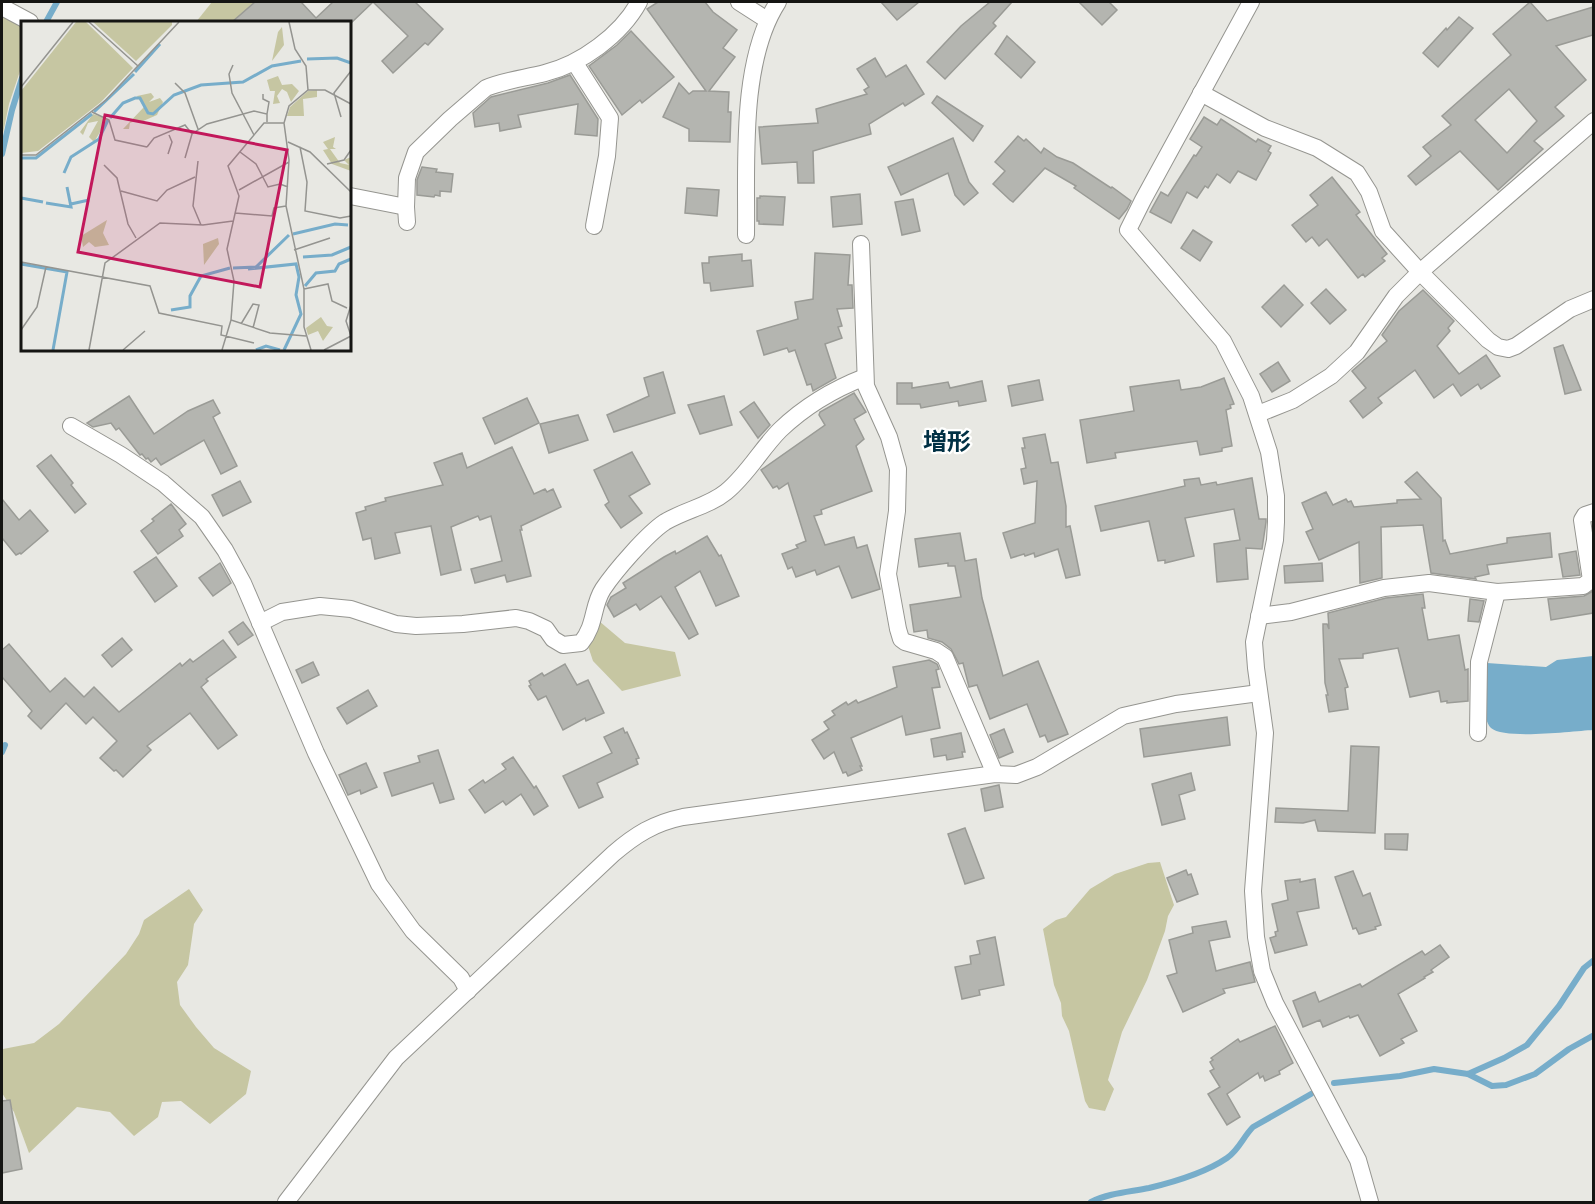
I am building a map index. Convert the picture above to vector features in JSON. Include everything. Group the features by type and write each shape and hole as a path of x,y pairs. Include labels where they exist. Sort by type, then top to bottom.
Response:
{"street":[{"path":"351,196 406,214 407,178 416,152 450,119 486,88 575,63 626,21 639,2"},
{"path":"740,2 767,20"},
{"path":"746,235 748,99 767,20 778,2"},
{"path":"1251,2 1128,230 1223,341 1258,414 1273,471 1276,496 1275,540 1254,642 1265,733 1253,891 1256,938 1262,971 1275,1003 1358,1160 1370,1203"},
{"path":"2,7 28,21"},
{"path":"575,63 610,118 607,156 594,226"},
{"path":"1201,93 1265,128 1317,148 1357,174 1370,192 1383,231 1488,340 1505,350 1516,346 1570,309 1593,299"},
{"path":"1258,414 1293,400 1331,376 1357,352 1396,296 1420,272 1593,121"},
{"path":"861,244 866,386 889,437 898,469 897,511 888,574 899,635 905,642 936,651 945,657 995,774"},
{"path":"260,623 282,612 320,606 351,609 396,624 416,626 464,624 516,618 546,629 553,639 563,645 581,643 593,623 603,589 647,537 664,523 724,494 747,470 779,430 838,388 865,377"},
{"path":"70,426 122,455 163,483 202,517 225,550 243,583 316,753 379,884 413,931 461,978 468,991"},
{"path":"1259,616 1292,612 1384,588 1429,583 1497,592 1574,587 1587,584 1591,580 1591,575 1582,520 1585,515 1593,512"},
{"path":"1478,733 1479,662 1497,592"},
{"path":"286,1203 396,1059 621,847 646,829 664,821 694,815 995,774 1016,775 1037,767 1123,716 1176,704 1259,693"}],"green space":[{"path":"212,2 261,2 236,21 197,21"},
{"path":"2,12 21,22 21,68 9,104 2,138"},
{"path":"599,621 625,643 675,652 681,676 622,691 593,661 587,643"},
{"path":"1160,862 1174,905 1168,916 1165,931 1147,980 1122,1032 1108,1080 1114,1089 1105,1111 1089,1108 1085,1101 1069,1031 1062,1016 1061,1003 1054,985 1043,929 1056,920 1066,917 1090,889 1115,874 1148,863"},
{"path":"189,889 203,910 194,924 188,965 177,982 180,1005 214,1048 251,1071 246,1094 210,1124 181,1101 162,1102 158,1117 134,1136 110,1112 77,1107 29,1153 14,1112 2,1093 3,1049 34,1043 59,1024 126,954 139,934 144,920"}],"water":[{"path":"1593,656 1593,730 1510,734 1491,728 1485,706 1487,663 1546,667 1557,660"}],"building":[{"path":"255,2 301,2 316,18 333,2 373,2 351,23 351,21 233,21"},
{"path":"373,2 415,2 443,29 428,45 425,43 393,73 382,61 408,36"},
{"path":"658,2 705,2 713,12 737,30 723,48 735,57 709,91 729,92 730,142 689,141 689,129 663,117 679,83 689,94 693,91 706,91 647,9"},
{"path":"881,2 919,2 897,20"},
{"path":"990,2 1012,2 993,23 996,26 945,79 927,62 961,26"},
{"path":"1079,2 1109,2 1117,10 1102,25"},
{"path":"1530,2 1547,21 1593,7 1593,35 1556,46 1586,80 1555,107 1564,116 1534,141 1543,149 1498,190 1460,151 1416,185 1408,176 1431,156 1423,147 1451,125 1442,116 1511,55 1493,34","holes":["1509,89 1537,121 1507,153 1475,120"]},
{"path":"1459,17 1473,28 1438,67 1423,53"},
{"path":"631,31 674,77 642,103 640,100 622,115 589,66"},
{"path":"1007,36 1035,62 1021,78 995,54"},
{"path":"875,58 886,77 906,65 924,94 905,106 903,103 869,124 871,134 813,151 814,183 798,183 797,162 762,164 759,127 818,123 816,109 867,94 864,90 869,87 857,69"},
{"path":"570,75 598,119 597,136 575,134 578,104 518,115 521,127 500,131 499,123 475,127 473,113 491,97 548,83"},
{"path":"937,96 983,126 973,141 932,103"},
{"path":"1204,117 1217,125 1221,119 1256,142 1258,139 1271,146 1268,151 1271,153 1256,180 1238,171 1230,183 1217,174 1208,188 1205,186 1197,198 1187,192 1171,223 1150,212 1161,192 1168,196 1194,155 1196,156 1202,147 1190,139"},
{"path":"1018,136 1024,141 1026,139 1041,153 1044,148 1112,187 1131,201 1127,209 1119,219 1074,188 1076,186 1045,168 1013,202 1010,200 993,184 1005,171 995,162"},
{"path":"953,138 969,182 978,193 964,205 955,195 948,173 901,195 888,167"},
{"path":"422,167 453,174 451,192 440,191 440,196 435,195 434,197 417,195 417,180"},
{"path":"1332,177 1360,212 1356,215 1387,254 1382,258 1385,261 1365,277 1363,274 1358,278 1327,239 1319,246 1312,237 1306,242 1292,225 1318,205 1310,195"},
{"path":"687,188 719,190 717,216 685,213"},
{"path":"860,194 862,224 833,227 831,197"},
{"path":"760,196 785,197 783,225 759,224 757,198"},
{"path":"913,199 920,231 902,235 895,202"},
{"path":"1193,230 1212,242 1200,261 1181,248"},
{"path":"815,253 850,255 848,285 852,285 853,308 837,309 842,326 838,327 842,338 825,344 836,378 813,391 811,384 807,385 795,350 789,352 787,348 764,355 757,331 798,319 795,302 813,299"},
{"path":"742,254 742,261 751,260 753,286 711,291 710,283 704,283 702,263 709,263 709,257"},
{"path":"1284,285 1303,305 1281,327 1262,307"},
{"path":"1326,289 1346,310 1330,324 1311,303"},
{"path":"1423,290 1454,321 1448,328 1450,331 1437,346 1459,374 1486,355 1500,376 1481,389 1478,384 1461,396 1453,384 1434,398 1415,370 1378,398 1382,403 1363,418 1350,401 1366,388 1352,371 1387,341 1382,335 1399,311"},
{"path":"1563,345 1581,390 1565,394 1554,348"},
{"path":"1278,362 1290,381 1272,392 1260,374"},
{"path":"663,372 675,413 614,432 607,415 649,396 644,378"},
{"path":"1224,378 1234,404 1226,410 1232,446 1222,448 1222,451 1200,455 1197,441 1115,453 1116,458 1087,463 1080,420 1134,411 1130,387 1179,380 1181,390 1201,387"},
{"path":"1039,380 1043,400 1012,406 1008,386"},
{"path":"982,381 986,401 959,406 958,401 921,408 920,404 897,404 897,383 912,383 912,388 948,382 950,388"},
{"path":"854,393 866,412 854,419 864,439 856,446 872,491 821,510 822,514 814,516 825,545 854,537 857,548 867,545 880,589 852,598 839,566 817,575 815,570 796,577 792,567 788,569 782,554 798,548 796,545 806,541 788,483 779,489 777,486 773,488 761,470 825,425 819,415 820,412"},
{"path":"129,396 154,434 188,411 213,400 220,413 213,417 237,466 221,474 204,440 161,465 156,458 151,462 142,454 140,455 119,428 116,430 111,423 93,427 87,423"},
{"path":"724,396 732,425 700,434 688,405"},
{"path":"527,398 539,423 495,444 483,418"},
{"path":"754,402 770,425 758,438 740,412"},
{"path":"578,415 588,440 549,453 540,424"},
{"path":"1045,434 1051,463 1058,462 1066,506 1066,527 1070,526 1080,575 1066,578 1058,549 1035,557 1034,553 1011,558 1003,533 1035,523 1037,481 1024,484 1021,469 1026,468 1022,448 1025,448 1023,438"},
{"path":"512,447 534,494 545,489 547,492 553,489 561,507 521,526 531,576 507,582 505,575 475,583 471,569 502,561 491,516 480,520 478,516 451,527 461,570 441,575 431,526 395,533 400,553 375,559 371,538 363,540 356,513 366,510 365,507 386,501 385,498 443,485 434,463 462,453 467,468"},
{"path":"632,452 650,484 629,496 642,513 621,528 605,505 609,502 594,470"},
{"path":"51,455 86,504 75,513 37,466"},
{"path":"1417,472 1441,498 1443,541 1445,540 1450,554 1507,543 1507,538 1550,533 1552,557 1487,565 1489,574 1475,577 1476,579 1431,573 1423,525 1381,527 1382,578 1360,583 1359,542 1319,560 1306,532 1313,529 1302,503 1326,492 1333,505 1346,499 1348,502 1351,501 1354,507 1397,503 1397,500 1421,499 1405,482"},
{"path":"1199,478 1201,485 1216,482 1217,485 1252,478 1259,519 1266,519 1266,522 1262,549 1246,548 1248,579 1217,582 1214,544 1240,540 1234,509 1185,518 1194,556 1165,563 1165,560 1158,561 1149,521 1101,531 1095,506 1185,486 1184,480"},
{"path":"240,481 251,502 223,516 212,495"},
{"path":"2,499 19,520 30,510 48,531 21,554 16,555 2,538"},
{"path":"171,504 186,524 179,530 183,536 158,554 141,531"},
{"path":"960,533 965,561 976,559 982,598 1003,676 1038,661 1068,734 1048,742 1045,735 1040,737 1027,704 990,719 977,685 969,687 963,663 959,664 951,649 942,642 928,638 927,630 914,632 910,605 961,597 955,566 948,566 948,563 919,567 915,539"},
{"path":"707,536 719,556 721,555 739,596 716,606 700,571 675,587 698,634 689,639 661,596 640,610 636,604 614,617 607,605 611,597 626,588 623,583 664,557 675,551 676,554"},
{"path":"1576,551 1580,575 1563,577 1559,554"},
{"path":"156,557 177,586 155,602 134,572"},
{"path":"220,563 231,583 213,596 199,578"},
{"path":"1322,563 1323,581 1285,583 1284,566"},
{"path":"1593,591 1593,613 1551,620 1548,599 1584,596"},
{"path":"1423,594 1425,608 1422,608 1428,640 1459,635 1465,670 1468,669 1468,701 1441,702 1439,691 1410,697 1398,648 1363,654 1363,658 1339,659 1348,687 1345,688 1348,709 1329,712 1325,683 1323,629 1323,624 1327,624 1329,629 1328,613 1386,598"},
{"path":"1470,599 1484,601 1479,622 1468,621"},
{"path":"243,622 253,635 238,645 229,632"},
{"path":"122,638 132,650 112,667 102,655"},
{"path":"223,640 236,657 206,679 208,681 201,687 237,735 218,749 190,713 147,746 151,750 123,777 100,758 117,741 93,717 86,724 66,703 41,729 28,716 32,711 2,677 2,650 9,644 50,692 65,678 84,697 94,687 119,712 180,663 182,666 190,659 193,662"},
{"path":"929,660 937,664 939,669 936,670 940,687 932,688 940,728 906,735 902,716 851,738 862,770 848,776 846,772 843,773 834,752 824,759 812,740 829,729 824,722 835,715 832,711 846,702 848,705 856,700 858,703 897,687 893,667"},
{"path":"313,662 319,675 302,683 296,670"},
{"path":"565,664 577,685 588,680 604,713 586,721 585,718 563,730 546,696 538,700 529,686 531,685 529,681 542,673 544,676"},
{"path":"368,690 377,706 347,724 337,708"},
{"path":"1227,717 1230,745 1144,757 1140,729"},
{"path":"623,728 639,758 636,759 638,764 597,783 603,797 579,808 563,776 612,753 604,737"},
{"path":"1004,729 1013,752 999,758 990,735"},
{"path":"961,733 965,752 962,752 963,757 947,760 946,755 934,757 931,739"},
{"path":"1351,746 1379,747 1375,833 1318,831 1315,820 1303,823 1275,822 1276,808 1348,811"},
{"path":"438,750 454,799 440,803 433,783 392,796 384,773 420,762 418,756"},
{"path":"513,757 534,788 536,786 548,806 534,815 521,794 506,805 503,801 485,813 469,790 483,780 485,783 506,769 502,764"},
{"path":"366,763 377,787 361,794 360,790 348,795 339,775"},
{"path":"1191,773 1195,790 1179,795 1185,819 1162,825 1152,784"},
{"path":"999,785 1003,807 985,811 981,789"},
{"path":"965,828 984,878 965,884 948,834"},
{"path":"1385,834 1408,834 1407,850 1385,849"},
{"path":"1186,870 1188,875 1191,874 1198,894 1177,902 1167,878"},
{"path":"1353,871 1363,896 1370,893 1381,925 1375,927 1376,929 1359,934 1356,928 1353,929 1335,877"},
{"path":"1300,879 1300,882 1315,879 1319,908 1297,912 1307,945 1275,953 1270,938 1276,936 1275,932 1278,931 1272,904 1288,900 1285,881"},
{"path":"1226,921 1230,937 1209,941 1216,971 1250,962 1255,982 1223,989 1225,993 1183,1012 1167,976 1177,973 1169,940 1193,933 1192,927"},
{"path":"995,937 1004,985 979,990 980,995 962,999 955,967 971,964 970,956 980,954 977,941"},
{"path":"1440,945 1449,957 1431,970 1433,972 1425,978 1398,994 1417,1031 1401,1039 1404,1043 1380,1056 1358,1015 1350,1018 1349,1016 1323,1027 1320,1020 1303,1027 1293,1001 1315,992 1319,1002 1360,984 1362,987 1422,951 1425,955"},
{"path":"1275,1026 1293,1063 1279,1071 1280,1074 1265,1081 1258,1073 1227,1094 1240,1117 1227,1125 1208,1094 1220,1087 1210,1071 1214,1069 1210,1062 1213,1060 1211,1058 1238,1039 1240,1042"},
{"path":"10,1100 22,1169 2,1173 2,1101"}],"waterway":[{"path":"47,21 57,2"},
{"path":"2,154 21,81"},
{"path":"2,752 5,745"},
{"path":"1334,1083 1400,1076 1434,1069 1468,1074 1504,1058 1527,1045 1559,1006 1584,968 1594,960"},
{"path":"1468,1074 1492,1086 1506,1085 1535,1074 1569,1049 1594,1035"},
{"path":"1091,1202 1112,1195 1169,1183 1209,1168 1231,1155 1253,1127 1311,1094"}],"district":[{"name":"増形","path":"947,442"}]}
